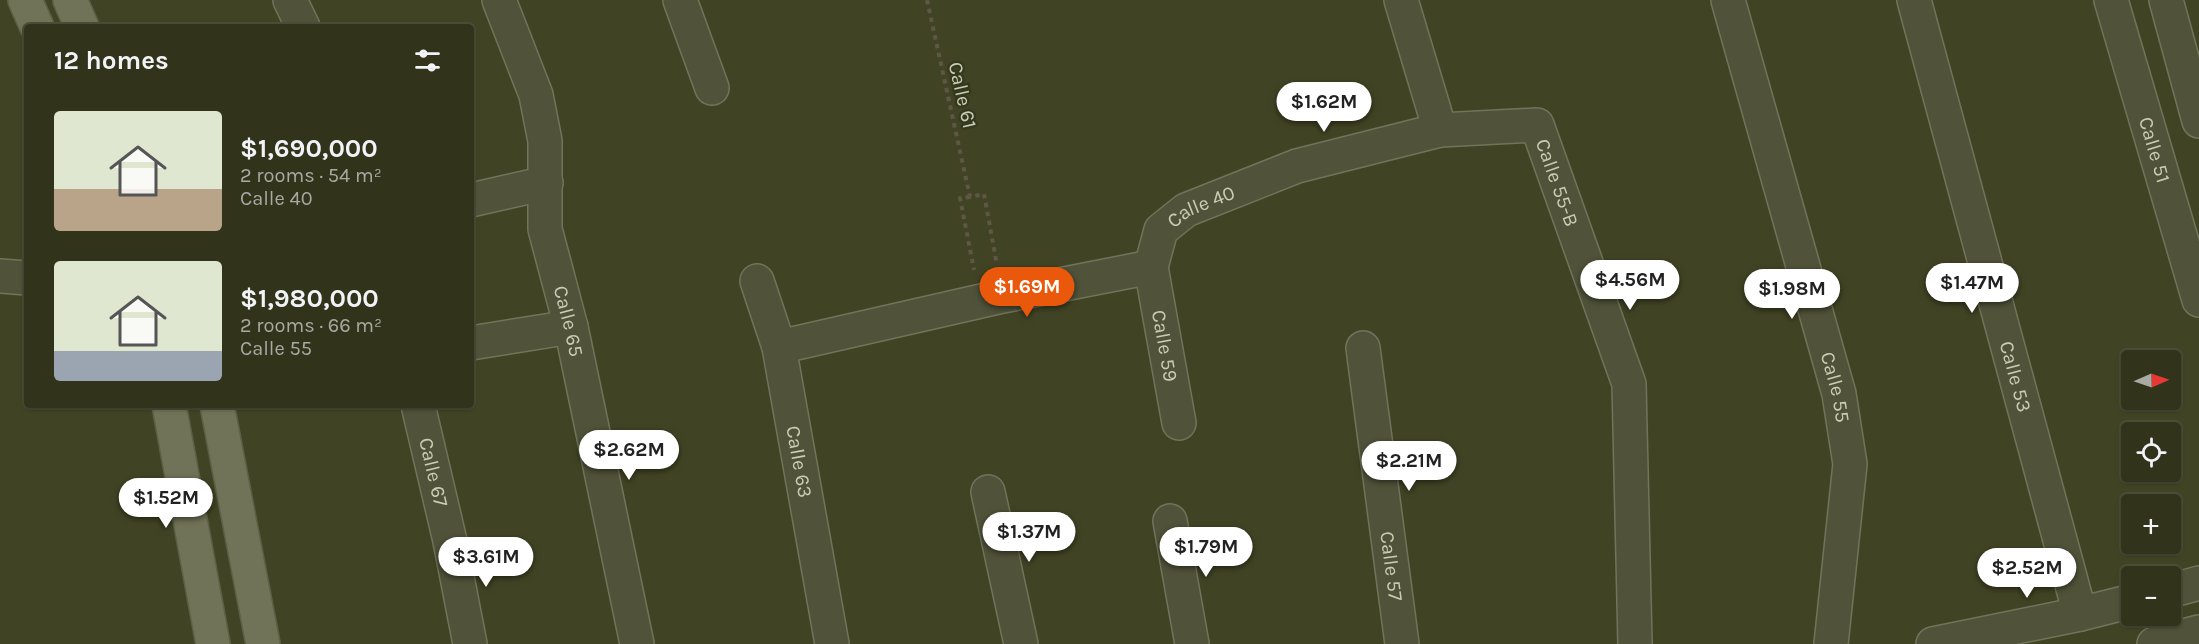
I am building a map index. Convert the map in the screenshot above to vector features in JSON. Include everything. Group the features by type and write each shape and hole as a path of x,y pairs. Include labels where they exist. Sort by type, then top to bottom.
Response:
{"main road":[{"path":"25,0 36,24"},
{"path":"70,0 81,24"},
{"path":"170,408 213,644"},
{"path":"218,408 263,644"}],"street":[{"path":"290,0 302,24"},
{"name":"Calle 65","path":"499,0 536,95 545,141 545,229 572,327 637,644"},
{"path":"680,0 712,88"},
{"path":"1401,0 1440,130"},
{"name":"Calle 55","path":"1728,0 1839,394 1850,464 1831,644"},
{"name":"Calle 53","path":"1914,0 2080,614"},
{"name":"Calle 51","path":"2111,0 2199,300"},
{"path":"2166,0 2199,121"},
{"name":"Calle 55-B","path":"1440,130 1537,125 1629,384 1635,644"},
{"name":"Calle 40","path":"1151,267 1161,230 1186,210 1297,166 1440,130"},
{"path":"474,199 546,183"},
{"path":"779,347 992,299 1151,267"},
{"name":"Calle 59","path":"1151,267 1179,423"},
{"path":"0,276 24,279"},
{"name":"Calle 63","path":"757,281 779,347 832,644"},
{"path":"474,343 572,327"},
{"name":"Calle 57","path":"1363,348 1402,644"},
{"name":"Calle 67","path":"419,408 471,644"},
{"path":"988,492 1021,644"},
{"path":"1170,521 1191,644"},
{"path":"2181,588 2199,583"},
{"path":"1933,644 2121,604"},
{"path":"2154,644 2199,632"}],"path":[{"name":"Calle 61","path":"927,0 970,197 960,198 992,299"},
{"path":"970,197 984,194 992,299"}]}
